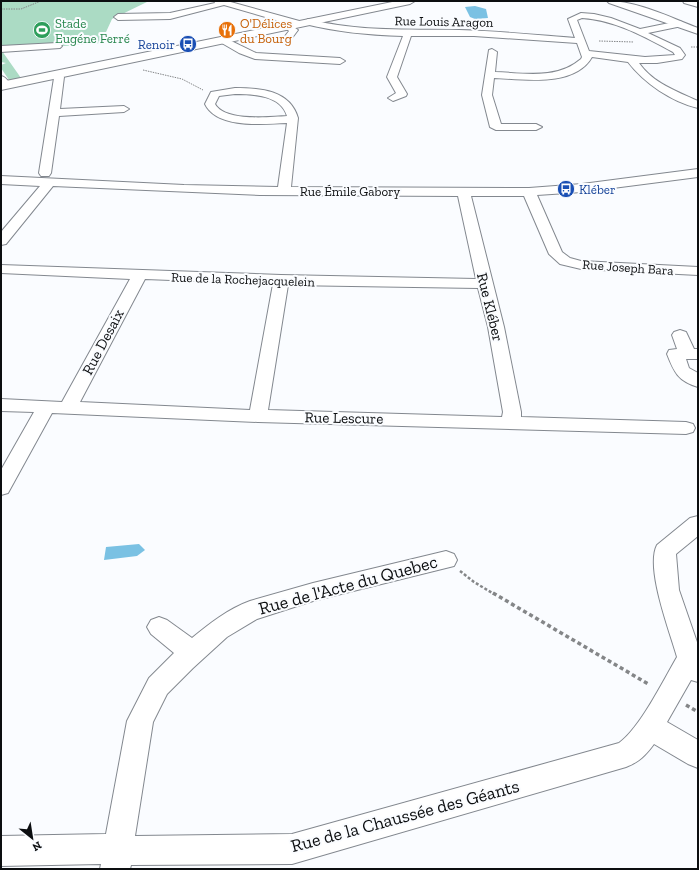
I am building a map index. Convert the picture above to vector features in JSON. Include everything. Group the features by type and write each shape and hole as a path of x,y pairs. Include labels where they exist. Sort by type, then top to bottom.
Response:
{"main road":[{"path":"3,84 57,75 406,1"},
{"path":"612,1 698,32"}],"street":[{"path":"687,1 698,5"},
{"path":"118,17 170,16 221,2"},
{"name":"Rue Louis Aragon","path":"221,2 304,23 346,30 477,34 580,41"},
{"path":"489,75 551,77 560,75 583,62 587,57 586,53 572,20 584,16 601,18 639,32 680,53 679,57 664,59 631,59 586,53"},
{"path":"639,32 679,24"},
{"path":"286,40 294,30 288,26"},
{"path":"394,98 402,94 392,77 408,33"},
{"path":"223,40 239,48 244,53 254,56 340,61"},
{"path":"1,49 57,46"},
{"path":"492,52 487,95 496,127 536,127"},
{"path":"631,59 650,81 663,89 698,105"},
{"path":"1,241 47,177 53,114 59,77 57,75"},
{"path":"284,191 292,119 292,111 288,105 267,95 235,90 224,90 214,95 210,104 214,111 225,115 255,120 292,119"},
{"path":"53,114 124,109"},
{"name":"Rue Émile Gabory","path":"1,180 47,177 184,189 529,192 582,188 698,173"},
{"name":"Rue Kléber","path":"464,192 496,326 512,412 512,422"},
{"name":"Rue Joseph Bara","path":"529,192 556,254 565,261 581,265 698,271"},
{"name":"Rue de la Rochejacquelein","path":"1,269 139,276 485,284"},
{"name":"Rue Desaix","path":"68,408 139,276"},
{"path":"258,416 281,280"},
{"path":"680,335 693,354"},
{"path":"693,354 676,354 682,371 698,381"},
{"name":"Rue Lescure","path":"1,405 258,416 512,422 528,425 694,427"},
{"path":"1,488 46,408"},
{"path":"698,524 665,551 668,590 692,668 668,694 644,736 698,755"},
{"name":"Rue de l'Acte du Quebec","path":"117,859 140,721 158,686 192,653 219,630 250,611 313,592 446,560"},
{"path":"159,627 192,653"},
{"name":"Rue de la Chaussée des Géants","path":"1,851 117,859 144,851 292,849 626,754 644,736"}],"path":[{"path":"1,9 21,8 41,1"},
{"path":"580,41 664,44"},
{"path":"122,61 135,68 182,79 214,95"},
{"path":"446,560 474,582 698,712"}],"green space":[{"path":"1,1 149,1 112,19 101,43 2,51 21,78 9,80 1,68 1,65 6,63 1,62"}],"water":[{"path":"475,6 486,9 488,18 475,19 470,17 465,7"},
{"path":"139,544 145,550 137,556 104,560 106,547"}],"place":[{"name":"Stade Eugéne Ferré","path":"42,30"},
{"name":"O'Délices du Bourg","path":"227,30"},
{"name":"Renoir","path":"188,44"},
{"name":"Kléber","path":"566,189"}]}
